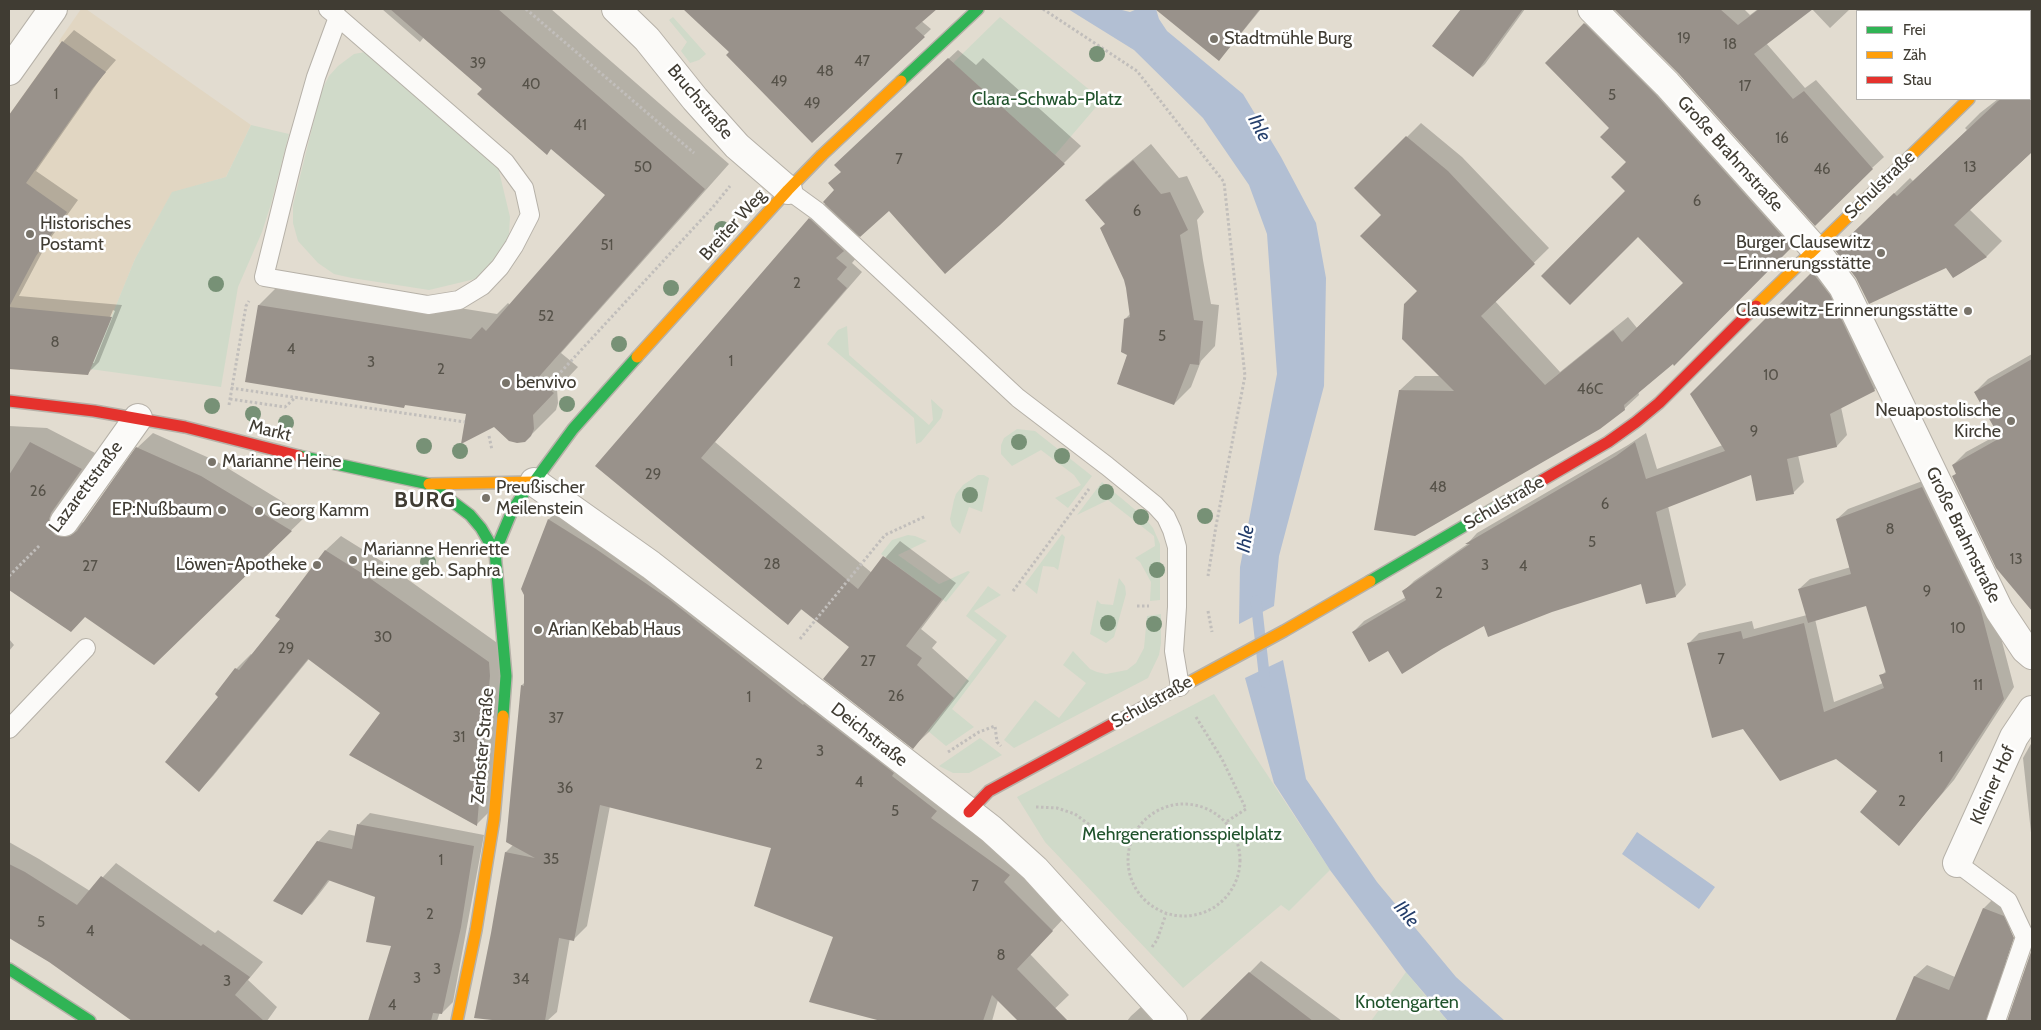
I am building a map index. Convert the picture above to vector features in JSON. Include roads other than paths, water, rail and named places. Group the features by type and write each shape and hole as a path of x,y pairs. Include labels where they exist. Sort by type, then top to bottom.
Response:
{"street":[{"path":"9,71 53,9"},
{"name":"Bruchstraße","path":"616,9 647,39 695,99 737,146 788,190"},
{"name":"Breiter Weg","path":"534,482 573,429 788,190 822,154 978,9"},
{"name":"Große Brahmstraße","path":"1592,9 1667,84 1814,248 1843,287 1999,610 2025,649 2032,655"},
{"name":"Schulstraße","path":"969,812 989,791 1284,631 1608,442 1659,403 1814,248 1968,100"},
{"name":"Markt","path":"9,401 44,404 185,427 223,438 429,484 470,515 481,528 495,552"},
{"name":"Lazarettstraße","path":"64,522 138,418"},
{"path":"429,484 534,482"},
{"name":"Zerbster Straße","path":"457,1021 476,930 494,819 506,676 495,552 512,511 527,488 534,482"},
{"name":"Deichstraße","path":"534,482 651,564 990,829 1041,875 1173,1021"},
{"name":"Kleiner Hof","path":"1957,863 2014,737 2032,710"},
{"path":"9,969 84,1020"}],"lane":[{"path":"333,13 505,162 524,188 530,215 514,246 500,267 482,286 458,300 428,305 264,277 295,151 333,13"},
{"path":"788,190 817,211 1018,398 1107,466 1155,505 1166,517 1177,547 1177,607 1174,651 1180,687"},
{"path":"9,729 86,648"},
{"path":"1957,863 2008,901 2025,937 1996,1021"}],"water":[{"path":"1068,9 1118,9 1130,12 1137,9 1156,9 1159,19 1167,31 1243,94 1281,157 1316,223 1326,278 1324,386 1279,556 1274,606 1239,624 1240,567 1277,374 1267,234 1249,185 1203,118 1134,50"},
{"path":"1283,660 1306,779 1377,882 1456,977 1505,1021 1448,1021 1406,972 1330,870 1274,783 1245,678"},
{"path":"1637,832 1715,887 1699,909 1622,854"}],"waterway":[{"name":"Ihle","path":"1256,601 1265,682"}],"place":[{"name":"Stadtmühle Burg","path":"1214,39"},
{"name":"Historisches Postamt","path":"30,234"},
{"name":"Burger Clausewitz – Erinnerungsstätte","path":"1881,253"},
{"name":"Clausewitz-Erinnerungsstätte","path":"1968,311"},
{"name":"benvivo","path":"506,383"},
{"name":"Neuapostolische Kirche","path":"2011,421"},
{"name":"Marianne Heine","path":"212,462"},
{"name":"Preußischer Meilenstein","path":"486,498"},
{"name":"EP:Nußbaum","path":"222,510"},
{"name":"Georg Kamm","path":"259,511"},
{"name":"Marianne Henriette Heine geb. Saphra","path":"353,560"},
{"name":"Löwen-Apotheke","path":"317,565"},
{"name":"Arian Kebab Haus","path":"538,630"}],"district":[{"name":"BURG","path":"425,501"}],"park label":[{"name":"Clara-Schwab-Platz","path":"1047,100"},
{"name":"Mehrgenerationsspielplatz","path":"1182,835"},
{"name":"Knotengarten","path":"1407,1003"}]}
